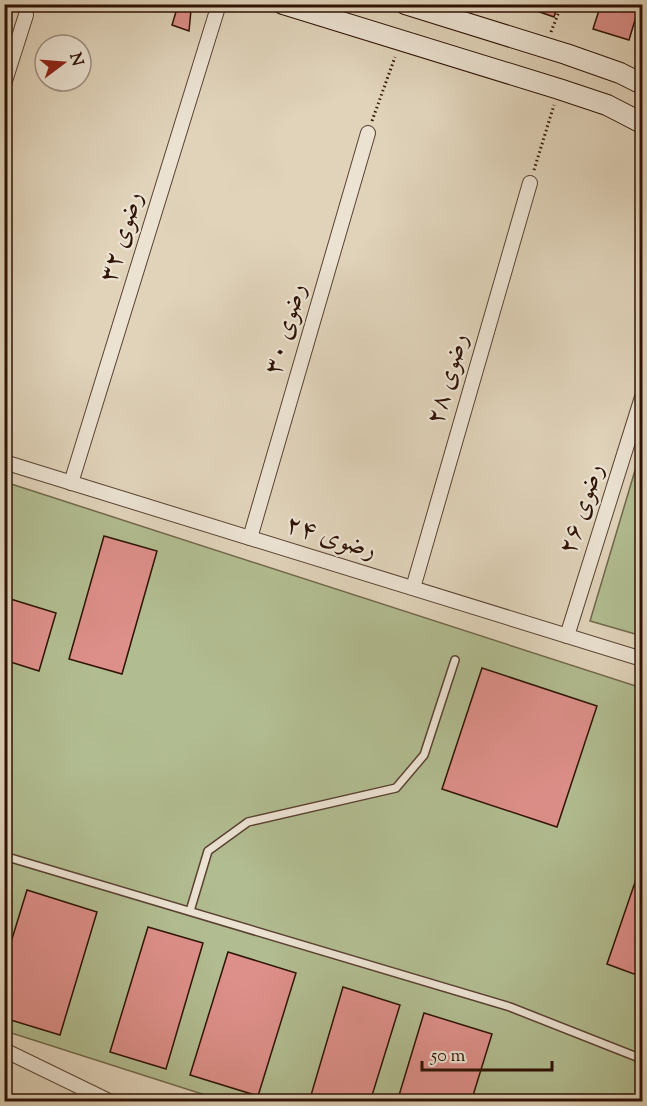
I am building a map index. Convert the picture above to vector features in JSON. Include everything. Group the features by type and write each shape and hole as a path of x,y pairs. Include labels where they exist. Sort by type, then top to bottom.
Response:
{"street":[{"name":"رضوی ۳۲","path":"71,483 219,4"},
{"path":"283,4 559,89 607,105 642,123"},
{"path":"405,4 620,73 642,84"},
{"path":"4,84 26,15"},
{"name":"رضوی ۳۰","path":"250,538 368,133"},
{"name":"رضوی ۲۸","path":"412,588 530,183"},
{"name":"رضوی ۲۶","path":"567,636 642,398"},
{"name":"رضوی ۲۴","path":"4,462 642,659"},
{"path":"4,1050 111,1101"}],"lane":[{"path":"190,911 208,851 248,822 396,788 424,755 455,660"},
{"path":"4,856 510,1007 642,1059"}],"path":[{"path":"545,48 562,4"},
{"path":"368,133 401,41"},
{"path":"530,183 559,89"}],"green space":[{"path":"642,447 642,636 590,621"},
{"path":"5,482 642,688 642,1101 224,1101 5,1031"}],"building":[{"path":"517,4 558,4 554,17"},
{"path":"601,4 617,4 638,10 629,40 593,29"},
{"path":"178,5 191,10 189,31 172,25"},
{"path":"104,536 157,551 122,674 69,659"},
{"path":"4,597 56,613 39,671 4,660"},
{"path":"482,668 597,706 557,827 442,789"},
{"path":"642,862 642,977 607,964"},
{"path":"27,890 97,912 60,1035 4,1018 4,965"},
{"path":"148,927 203,943 166,1069 110,1052"},
{"path":"228,952 296,973 258,1096 190,1075"},
{"path":"343,987 400,1005 370,1102 309,1102"},
{"path":"424,1013 492,1034 471,1102 397,1102"}]}
